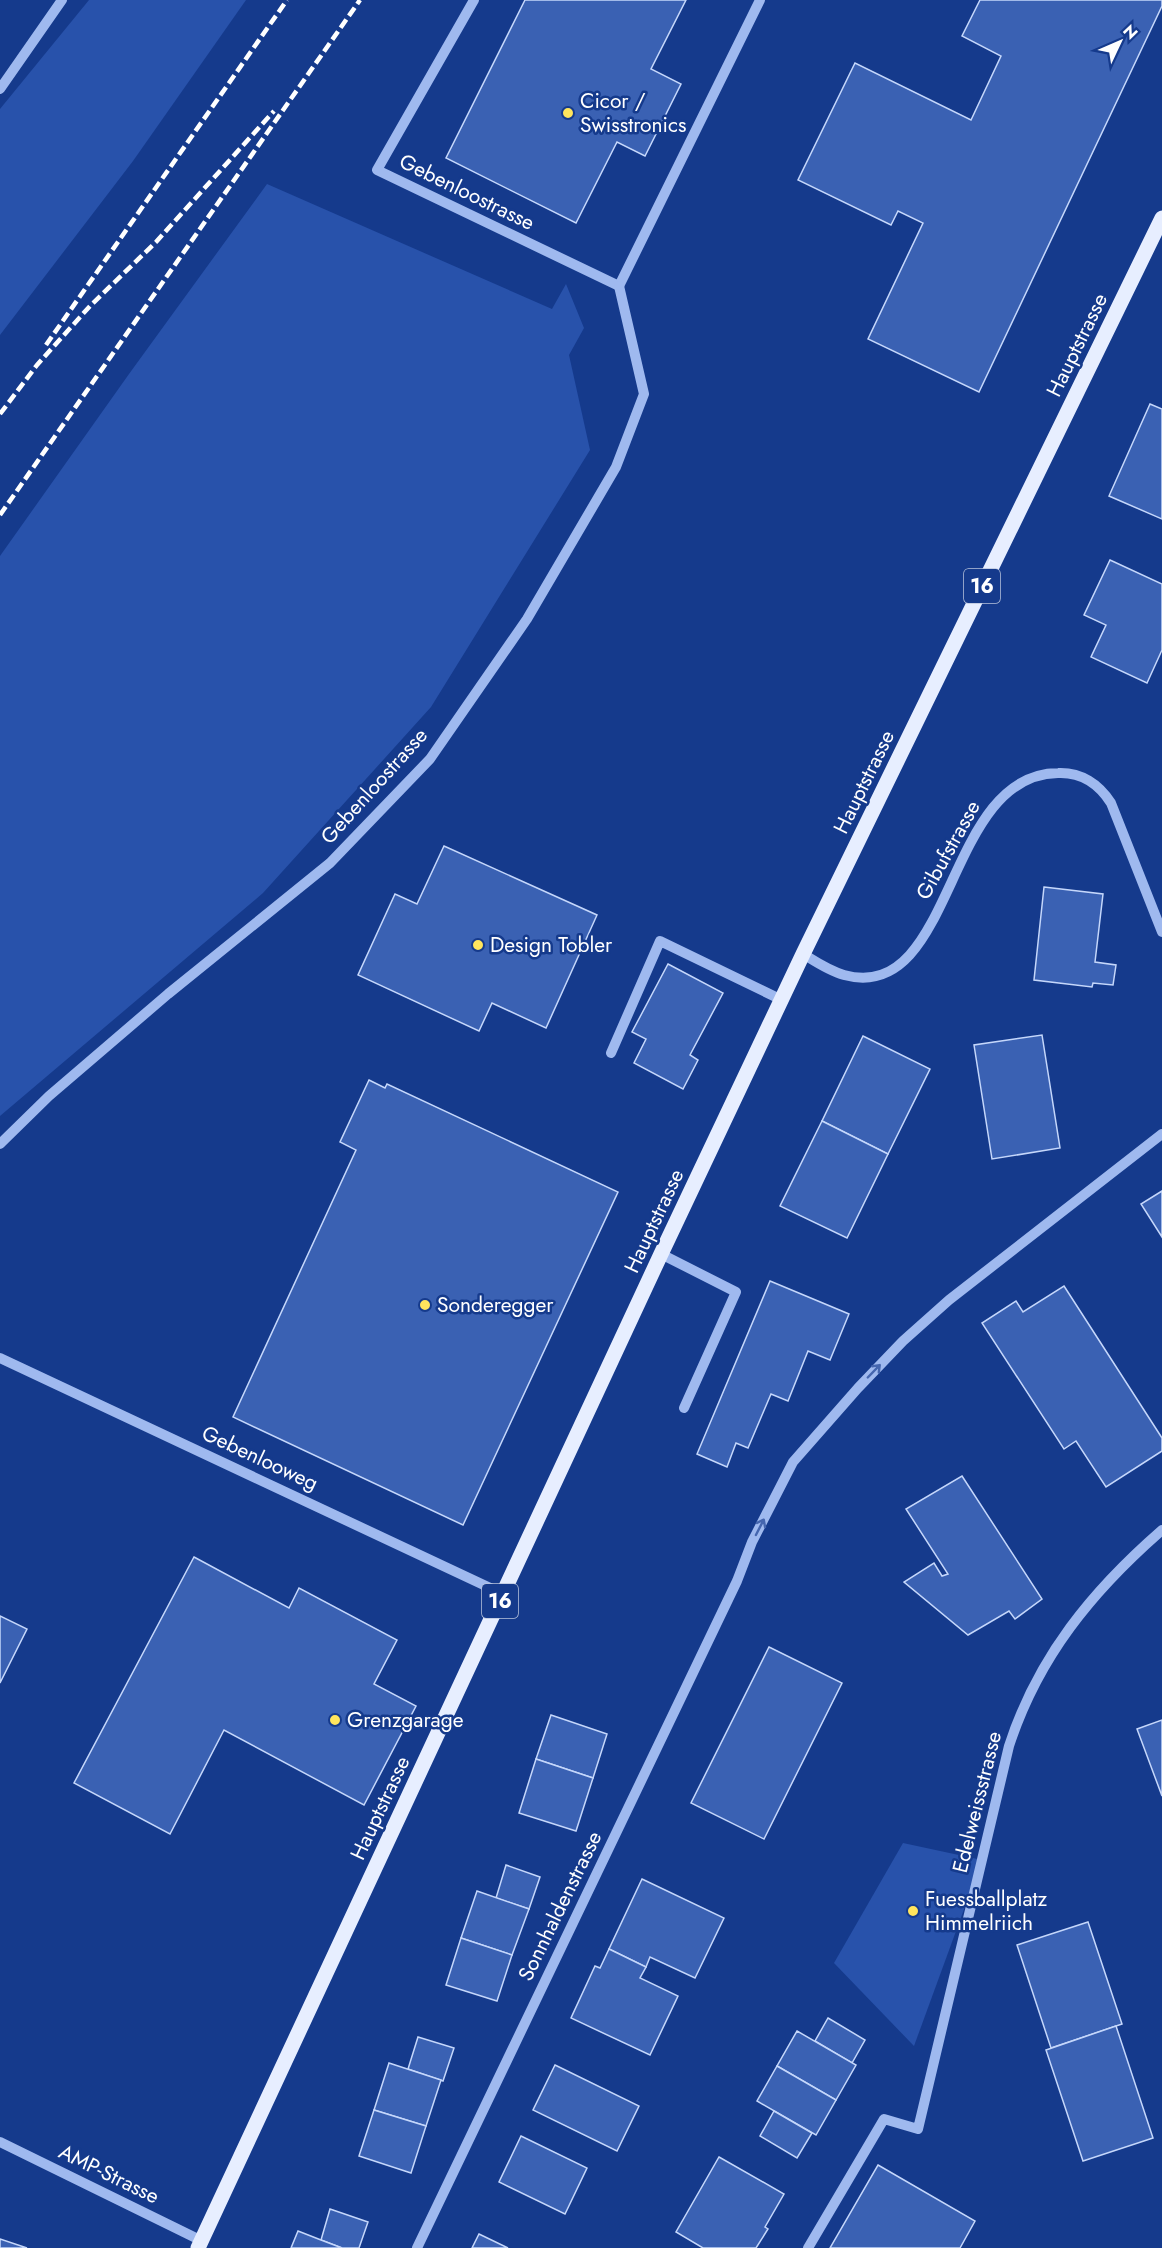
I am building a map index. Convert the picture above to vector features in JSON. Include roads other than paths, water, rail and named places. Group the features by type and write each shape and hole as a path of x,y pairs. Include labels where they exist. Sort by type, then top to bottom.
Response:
{"main road":[{"name":"Hauptstrasse","path":"199,2244 803,954 1162,218"}],"street":[{"path":"0,90 62,0"},
{"name":"Gebenloostrasse","path":"0,1144 49,1096 168,994 330,863 430,759 527,619 616,467 644,394 619,286 377,170 474,0"},
{"path":"619,286 760,0"},
{"name":"Gibufstrasse","path":"803,954 827,969 860,978 888,974 896,969 906,961 922,939 991,810 1014,785 1031,777 1054,773 1082,777 1096,784 1107,796 1117,813 1162,932"},
{"path":"611,1053 660,941 782,1000"},
{"name":"Sonnhaldenstrasse","path":"417,2248 737,1581 752,1542 793,1462 903,1341 949,1300 1162,1134"},
{"path":"661,1254 736,1292 684,1408"},
{"name":"Gebenlooweg","path":"0,1358 503,1594"},
{"name":"Edelweissstrasse","path":"808,2248 884,2119 918,2128 984,1848 1016,1725 1041,1670 1069,1626 1104,1585 1162,1530"},
{"name":"AMP-Strasse","path":"0,2142 199,2244"}],"railway":[{"path":"46,345 287,0"},
{"path":"0,515 360,0"},
{"path":"0,414 37,365 90,306 156,242 274,111"}],"place":[{"name":"Cicor / Swisstronics","path":"568,113"},
{"name":"Design Tobler","path":"478,945"},
{"name":"Sonderegger","path":"425,1305"},
{"name":"Grenzgarage","path":"335,1720"},
{"name":"Fuessballplatz Himmelriich","path":"913,1911"}]}
